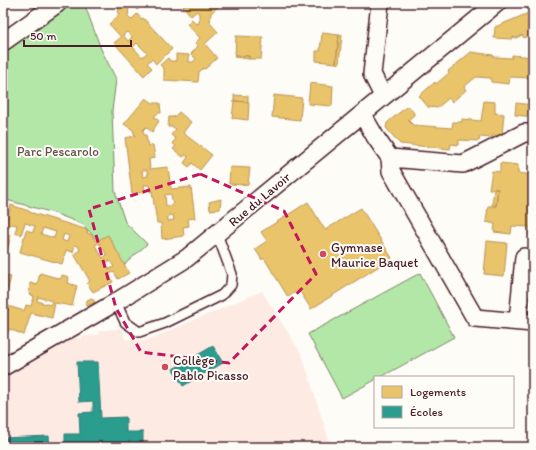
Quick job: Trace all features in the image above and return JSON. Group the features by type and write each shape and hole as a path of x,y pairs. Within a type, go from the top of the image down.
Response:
{"street":[{"path":"3,42 58,3"},
{"path":"380,3 372,74 383,96"},
{"name":"Rue du Lavoir","path":"3,367 116,302 187,258 496,3"},
{"path":"362,114 390,158 391,171 476,318 525,322 524,256"},
{"path":"390,158 463,164 524,132 533,133"}],"lane":[{"path":"116,302 125,322 139,332 165,323 222,294 231,285 232,274 217,234"}],"highlighted area":[{"path":"200,174 284,211 316,274 229,363 141,352 116,308 89,209"}],"shaded area":[{"name":"Collège Pablo Picasso","path":"262,291 302,355 331,447 3,447 3,379 76,337 81,339 82,336 98,335 99,331 122,328 125,339 145,341"}],"green space":[{"name":"Parc Pescarolo","path":"70,3 84,3 101,49 116,79 112,111 115,191 125,222 147,244 123,266 82,224 54,213 3,199 3,48"},
{"path":"420,273 454,337 383,376 374,376 374,381 342,398 308,334"}],"building: Logements":[{"path":"116,3 151,3 145,8 142,6 137,10 132,4 129,7 128,17 131,20 137,14 142,19 143,18 172,49 156,64 152,59 147,63 152,68 144,76 114,43 121,37 109,24 118,16 119,6","holes":["127,32 132,37 128,41 123,35","137,43 147,53 142,57 133,47"]},
{"path":"187,3 217,3 219,6 211,13 210,23 218,32 205,44 217,58 205,69 204,68 199,72 198,82 164,80 164,69 160,65 168,58 170,61 176,61 176,54 189,55 189,62 193,62 196,59 191,54 198,46 195,43 200,38 187,24 192,19 196,24 199,23 199,14 197,11 191,16 183,6"},
{"path":"533,9 533,33 524,38 522,35 516,38 513,37 512,39 494,38 495,27 531,12"},
{"path":"322,33 339,35 336,63 316,61 316,51 320,51"},
{"path":"339,35 342,35 339,64 336,63"},
{"path":"236,36 263,37 261,59 249,59 249,56 235,55"},
{"path":"471,52 493,55 494,57 512,58 512,55 533,57 533,78 510,77 509,84 491,82 491,78 476,77 464,87 466,90 452,102 449,98 437,108 428,107 419,96 435,82 436,84 449,73 448,71"},
{"path":"235,55 249,56 249,59 234,57"},
{"path":"310,83 333,86 332,106 308,104"},
{"path":"234,95 248,96 248,102 234,101"},
{"path":"274,95 302,98 300,120 272,117"},
{"path":"146,98 153,103 160,103 161,113 158,113 154,117 159,121 152,132 146,127 143,130 144,135 146,135 148,146 153,145 155,158 149,159 150,169 168,167 171,189 191,187 195,218 188,219 189,226 183,227 184,236 162,239 161,223 157,223 152,191 150,192 149,185 144,185 145,192 132,194 125,138 135,136 133,130 124,124","holes":["142,170 147,170 148,176 143,177","171,194 173,205 166,206 165,195","173,215 174,220 168,221 168,216"]},
{"path":"234,101 249,102 248,120 232,118"},
{"path":"484,101 495,102 495,113 504,114 502,136 493,135 492,138 480,137 479,141 459,140 459,145 451,144 450,149 400,144 386,128 387,123 406,107 409,107 414,113 414,115 408,120 413,125 452,128 453,122 462,122 462,119 481,121"},
{"path":"516,103 533,105 533,117 515,115"},
{"path":"179,112 191,122 183,133 212,155 200,170 192,163 189,167 184,163 188,157 186,155 183,157 173,149 176,146 172,143 176,139 171,135 176,129 173,127 168,127 169,117 174,117"},
{"path":"500,163 518,165 518,173 533,175 533,236 529,236 529,227 512,226 511,234 494,232 495,224 486,222 488,206 496,206 498,189 489,189 492,171 500,172"},
{"path":"230,167 250,168 248,185 229,184"},
{"path":"494,189 498,189 496,206 492,205"},
{"path":"221,199 220,209 210,210 209,202"},
{"name":"Gymnase Maurice Baquet","path":"308,202 325,230 361,208 392,258 311,309 299,290 288,297 264,258 262,260 255,249 267,241 261,232"},
{"path":"11,205 88,230 87,233 92,235 96,241 108,235 129,273 118,279 114,272 109,274 113,282 93,292 87,283 90,281 74,254 80,250 78,246 75,245 73,252 66,250 62,264 20,252 26,230 33,232 35,226 25,223 21,235 15,233 17,225 12,224 5,229 4,233 11,236 3,265 3,219 8,216","holes":["43,228 56,232 54,238 41,234","64,234 69,236 67,242 62,240","99,243 107,255 103,258 95,245","110,261 114,267 109,269 106,263"]},
{"path":"487,241 507,243 504,276 484,274"},
{"path":"40,273 61,279 62,275 69,277 68,283 77,286 72,306 55,303 52,318 31,313 24,335 9,329 7,334 3,333 3,313 6,314 8,306 24,311 26,305 31,306 34,296 29,294 30,283 37,285","holes":["38,297 52,301 50,305 37,301"]},
{"path":"3,274 11,277 4,303 3,303"},
{"path":"92,298 95,302 87,306 85,303 87,300"}],"building: Écoles":[{"path":"213,346 223,363 183,386 173,369"},
{"path":"77,362 98,362 101,418 126,417 126,432 143,432 143,447 65,447 65,434 80,434 79,413 93,412 93,401 79,402"},
{"path":"49,436 50,447 3,447 3,438"}],"place":[{"name":"Gymnase Maurice Baquet","path":"323,254"},
{"name":"Collège Pablo Picasso","path":"165,367"}]}
